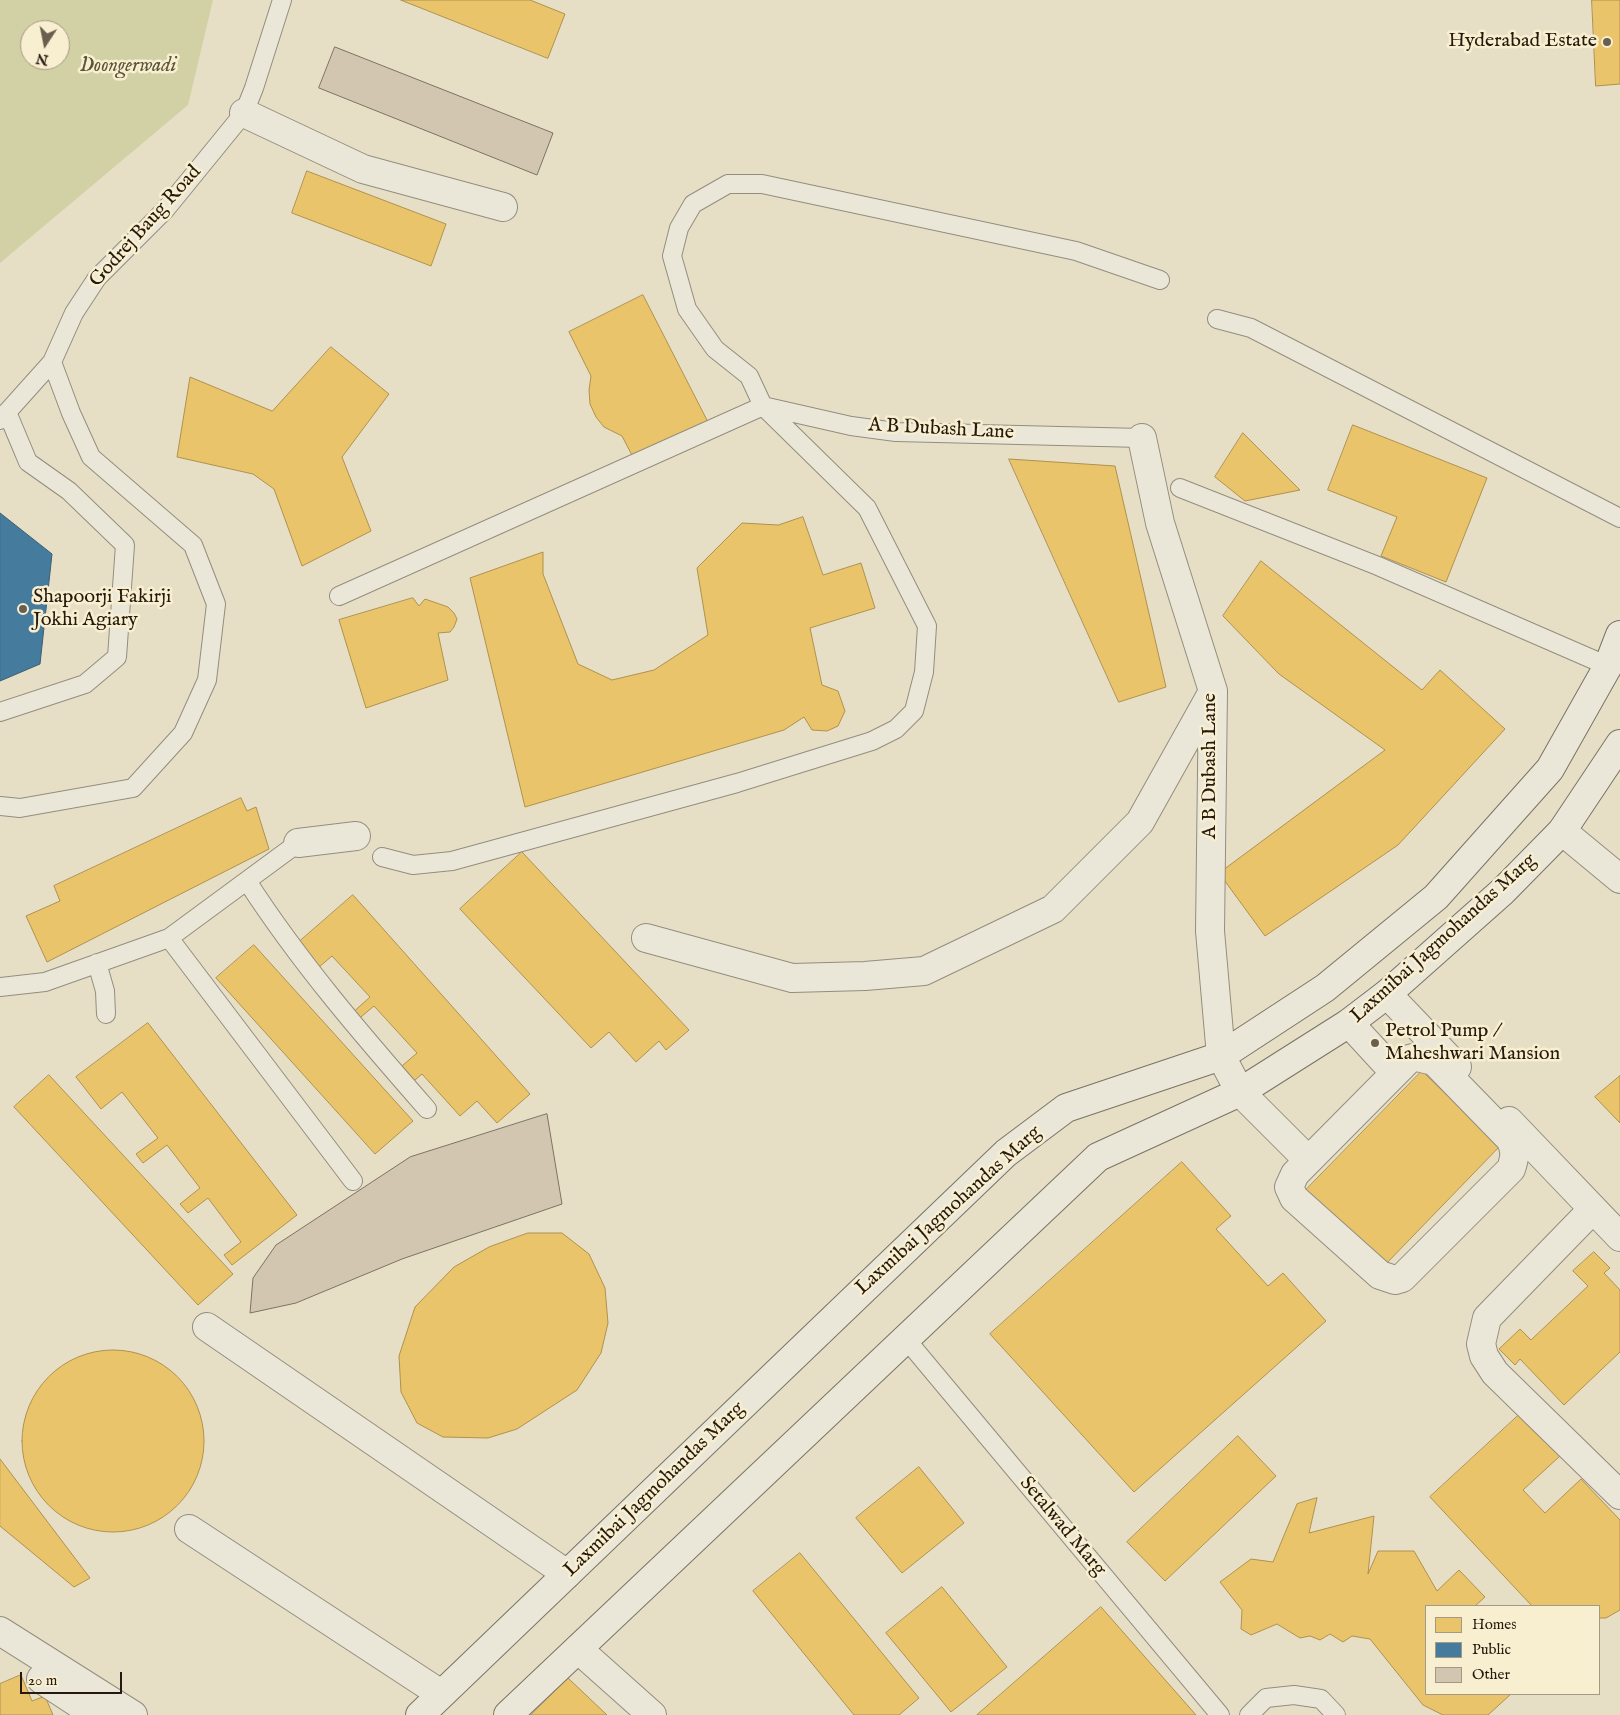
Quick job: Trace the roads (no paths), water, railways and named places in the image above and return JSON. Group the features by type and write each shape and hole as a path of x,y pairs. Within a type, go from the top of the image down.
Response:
{"street":[{"path":"244,113 363,169 503,207"},
{"name":"A B Dubash Lane","path":"1142,438 1160,523 1213,691 1210,931 1221,1056 1240,1092 1308,1160"},
{"name":"Laxmibai Jagmohandas Marg","path":"420,1715 1006,1154 1066,1108 1221,1056 1325,988 1436,897 1550,769 1608,666 1620,635"},
{"path":"646,938 792,978 865,976 924,971 1053,909 1140,822 1213,691"},
{"name":"Laxmibai Jagmohandas Marg","path":"508,1715 838,1406 905,1338 1098,1158 1240,1092 1349,1023 1387,994 1503,891 1562,831 1620,744"},
{"path":"1562,831 1620,878"},
{"path":"298,843 356,836"},
{"path":"1387,994 1592,1210 1620,1237"},
{"path":"1349,1023 1395,1073"},
{"path":"1417,1057 1434,1061 1510,1139 1515,1149 1511,1169 1402,1278 1395,1280 1380,1275 1289,1192 1291,1180 1308,1160 1409,1059 1417,1057"},
{"path":"1592,1210 1487,1318 1481,1344 1484,1356 1495,1373 1620,1495"},
{"path":"207,1327 567,1574"},
{"path":"189,1529 441,1694"},
{"path":"0,1631 133,1715"},
{"path":"578,1649 652,1715"},
{"path":"0,1652 96,1715"}],"lane":[{"name":"Godrej Baug Road","path":"3,416 52,362 74,313 97,278 165,210 244,113 254,88 282,0"},
{"path":"382,857 413,865 452,861 737,783 872,741 896,728 914,711 924,672 927,626 867,508 763,406 749,376 715,349 687,309 672,256 679,228 693,204 728,184 762,184 1076,250 1160,280"},
{"path":"1217,319 1251,328 1620,518"},
{"path":"0,806 20,808 133,788 183,733 208,680 216,604 194,545 91,457 70,413 52,362"},
{"path":"339,596 763,406"},
{"name":"A B Dubash Lane","path":"763,406 851,426 896,432 1142,438"},
{"path":"0,712 85,684 118,657 126,545 69,491 28,462 3,416"},
{"path":"1180,488 1378,566 1608,666"},
{"path":"0,987 45,982 169,938 298,843"},
{"path":"247,881 282,935 338,1005 427,1109"},
{"path":"169,938 353,1181"},
{"path":"97,963 104,991 106,1014"},
{"name":"Setalwad Marg","path":"905,1338 1220,1715"},
{"path":"1250,1715 1266,1698 1294,1695 1320,1699 1336,1715"}],"place":[{"name":"Hyderabad Estate","path":"1607,42"},
{"name":"Shapoorji Fakirji Jokhi Agiary","path":"23,609"},
{"name":"Petrol Pump / Maheshwari Mansion","path":"1375,1043"}],"park label":[{"name":"Doongerwadi","path":"128,67"}]}
